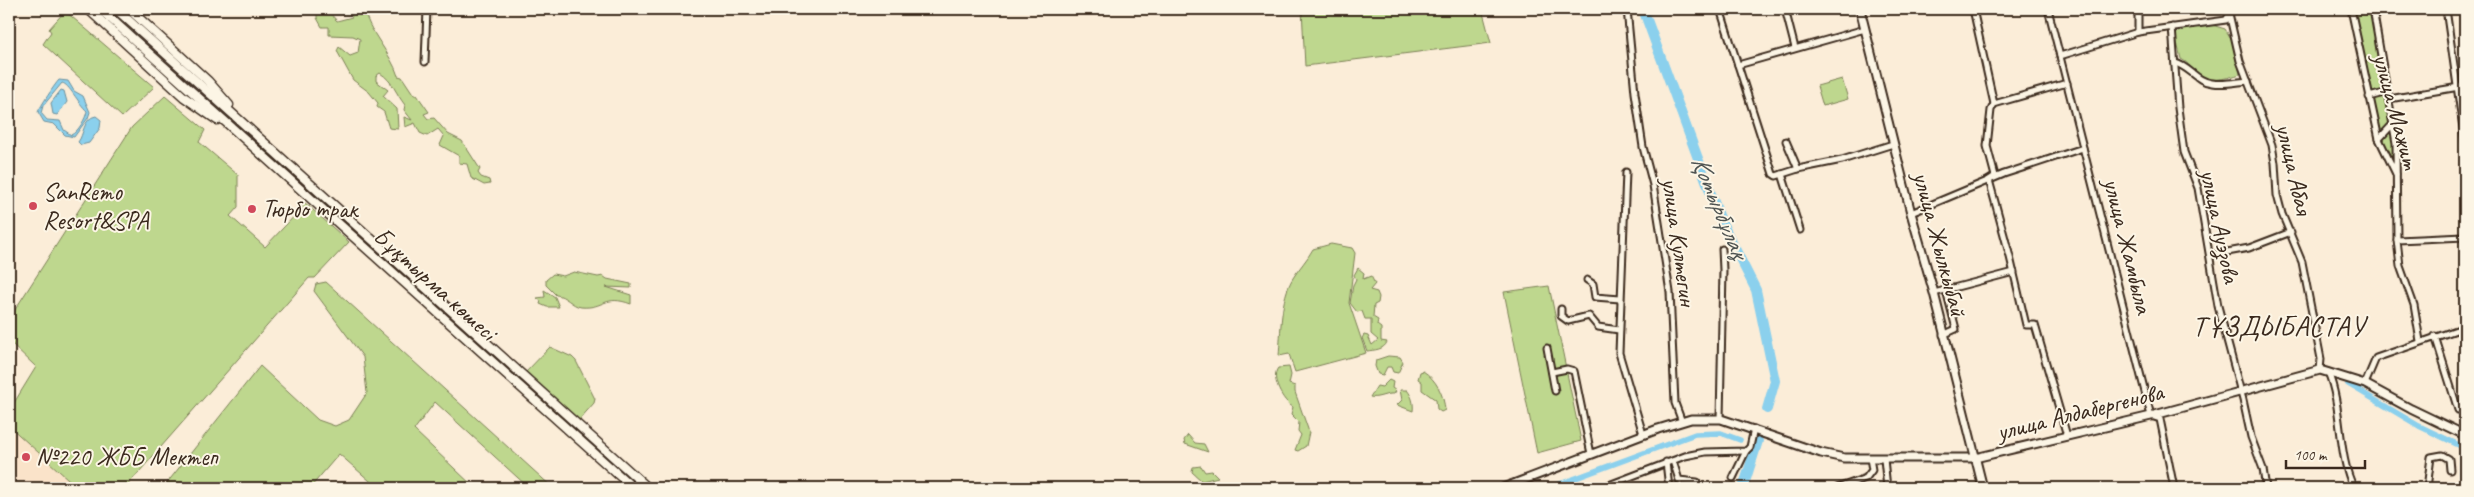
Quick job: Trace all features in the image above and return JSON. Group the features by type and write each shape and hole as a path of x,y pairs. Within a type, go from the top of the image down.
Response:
{"main road":[{"path":"88,9 184,97 242,137"},
{"name":"Бұқтырма көшесі","path":"100,9 633,488"},
{"name":"Бұқтырма көшесі","path":"116,9 648,488"},
{"path":"129,9 208,81 254,133"},
{"name":"улица Жылкыбай","path":"1860,9 1911,213 1934,292 1982,488"},
{"path":"387,268 394,260"},
{"path":"2324,371 2365,384 2465,435"},
{"name":"улица Алдабергенова","path":"1503,488 1643,434 1691,419 1720,419 1821,453 1844,458 1975,458 2151,416 2241,391 2324,371"}],"street":[{"path":"425,62 427,9"},
{"name":"улица Култегин","path":"1627,9 1635,93 1643,147 1653,185 1670,292 1676,403 1682,422"},
{"path":"1720,9 1773,174 1782,174 1842,160 1893,144"},
{"path":"1785,9 1796,48"},
{"path":"1973,9 1994,104 1991,110 1987,146 1995,176 1989,180"},
{"name":"улица Жамбыла","path":"2048,9 2151,416 2160,420 2174,488"},
{"path":"2138,9 2138,32"},
{"name":"улица Мажит","path":"2351,9 2379,139 2398,176 2397,240 2400,266 2414,306 2420,341"},
{"path":"2373,9 2393,124 2398,176"},
{"path":"2446,9 2465,142"},
{"path":"2060,56 2138,32 2226,20 2229,11"},
{"name":"улица Абая","path":"2229,11 2240,61 2272,145 2276,164 2277,195 2282,214 2302,262 2321,360 2324,371 2333,385 2344,454 2354,488"},
{"name":"улица Ауэзова","path":"2172,27 2178,108 2184,152 2198,188 2211,255 2218,306 2241,391 2251,437 2263,469 2266,488"},
{"path":"1738,65 1864,29"},
{"path":"2175,63 2185,65 2194,75 2211,84 2248,81"},
{"path":"1994,104 2067,83"},
{"path":"2389,99 2465,86"},
{"path":"2369,97 2388,92"},
{"path":"2379,139 2393,124"},
{"path":"1786,141 1798,169"},
{"path":"1911,213 1989,180 2083,148"},
{"path":"1626,172 1619,353 1629,393 1637,409 1643,434"},
{"path":"1782,174 1800,230"},
{"path":"1989,180 2026,325 2035,325 2067,436"},
{"path":"2211,255 2249,248 2291,232"},
{"path":"2397,240 2465,236"},
{"path":"1720,419 1724,270 1722,249"},
{"path":"1934,292 2014,272"},
{"path":"1587,280 1593,284 1595,297 1620,299"},
{"path":"1943,335 1956,329 1946,290"},
{"path":"1561,309 1561,316 1568,322 1589,316 1598,327 1619,330"},
{"path":"2365,384 2376,358 2420,341 2465,327"},
{"path":"2435,336 2458,410"},
{"path":"1547,348 1555,391"},
{"path":"1552,372 1567,369 1574,371 1591,454"},
{"path":"1733,478 1750,446 1754,429"},
{"path":"1601,488 1673,460 1705,452 1746,451"},
{"path":"2427,488 2431,457 2442,455 2449,459 2450,470"},
{"path":"1837,488 1866,478 1872,470 1870,458"},
{"path":"1884,459 1887,488"},
{"path":"1673,460 1679,480 1693,480 1697,482 1698,488"},
{"path":"1666,462 1669,488"}],"shaded area":[{"name":"№220 ЖББ Мектеп","path":"9,426 78,488 9,488"}],"green space":[{"path":"349,9 364,9 370,26 395,67 398,76 402,77 429,112 424,114 428,119 434,118 448,134 462,141 480,169 478,173 481,177 489,180 490,184 484,185 471,178 467,164 459,163 459,156 440,145 444,136 438,129 427,136 420,133 415,123 405,127 404,117 412,120 404,110 405,105 391,84 380,73 376,76 376,81 388,90 383,96 397,109 398,129 389,128 384,112 377,107 378,103 369,92 353,80 337,51 339,47 350,56 358,53 360,39 353,36 329,35 329,27 322,27 317,18 317,12 329,12 337,21 352,17"},
{"path":"1302,9 1482,9 1491,43 1305,66"},
{"path":"2350,9 2373,9 2396,143 2390,163 2382,148"},
{"path":"65,11 154,87 122,117 43,44 51,32 49,29"},
{"path":"2212,25 2225,29 2232,40 2240,74 2225,78 2209,79 2199,75 2181,59 2175,34 2187,28"},
{"path":"1842,79 1848,99 1823,106 1817,86"},
{"path":"165,96 205,130 199,142 238,175 238,207 230,216 265,247 302,208 304,202 349,242 315,278 309,278 125,488 78,488 9,426 9,411 36,367 9,341 9,319 132,127"},
{"path":"259,143 328,205 328,208 257,146"},
{"path":"336,213 388,259 388,262 336,217"},
{"path":"1331,244 1352,248 1355,253 1349,303 1366,353 1295,372 1289,354 1279,356 1283,306 1293,278 1313,249"},
{"path":"394,265 642,488 637,488 395,270"},
{"path":"1358,268 1364,273 1363,279 1371,276 1375,284 1370,290 1377,292 1379,297 1378,303 1374,305 1373,317 1378,320 1377,325 1381,328 1381,341 1387,342 1384,347 1376,350 1367,351 1362,338 1364,335 1368,336 1372,345 1378,340 1371,334 1371,319 1365,319 1362,311 1357,312 1350,303 1356,279 1354,275"},
{"path":"574,272 598,277 603,276 607,279 631,284 631,288 606,287 631,295 631,304 622,301 610,301 595,306 581,307 556,295 546,285 546,280 553,274 563,276"},
{"path":"326,282 553,488 529,488 435,402 414,430 475,488 378,488 339,454 310,488 163,488 260,366 318,420 335,426 349,420 367,393 363,357 314,291 316,284"},
{"path":"1549,286 1581,441 1537,453 1504,292"},
{"path":"544,290 555,297 559,307 547,307 540,304 541,301 537,298 545,297"},
{"path":"550,347 572,357 576,361 595,399 594,403 579,420 525,373"},
{"path":"1388,356 1400,357 1403,362 1398,373 1393,372 1391,367 1387,367 1383,375 1378,374 1375,366 1376,360"},
{"path":"1289,367 1291,375 1289,384 1295,386 1295,392 1309,432 1306,446 1298,451 1295,450 1301,435 1298,431 1299,422 1291,414 1293,407 1282,395 1276,378 1278,368"},
{"path":"1423,371 1432,378 1441,393 1445,410 1441,412 1437,409 1436,400 1422,390 1422,382 1418,379 1420,372"},
{"path":"1389,380 1393,382 1392,388 1396,391 1394,394 1370,397 1377,386 1382,387"},
{"path":"1400,390 1407,390 1409,392 1413,411 1397,405 1402,400"},
{"path":"1188,435 1195,443 1204,444 1208,452 1185,444 1184,440"},
{"path":"1201,466 1205,472 1212,471 1218,477 1202,481 1192,472 1193,467"}],"water":[{"path":"59,80 68,81 74,91 83,96 90,112 88,118 74,137 65,135 54,124 44,122 38,112","holes":["62,83 65,84 87,111 81,124 71,135 64,130 60,121 47,120 41,113 43,106"]},
{"path":"61,90 64,91 67,102 57,115 53,114 51,103"},
{"path":"96,116 101,120 100,128 89,143 81,145 78,142 86,123"}],"waterway":[{"name":"Қотырбұлақ","path":"1643,9 1721,221 1756,290 1775,381 1767,409"},
{"path":"2348,384 2419,426 2465,448"},
{"name":"Бұқтырма көшесі","path":"1549,488 1695,434 1721,433 1740,440"},
{"name":"Қотырбұлақ","path":"1743,488 1758,441"}],"place":[{"name":"SanRemo Resort&SPA","path":"33,206"},
{"name":"Тюрбо трак","path":"252,209"},
{"name":"№220 ЖББ Мектеп","path":"26,457"}],"district":[{"name":"ТҰЗДЫБАСТАУ","path":"2279,326"}]}
